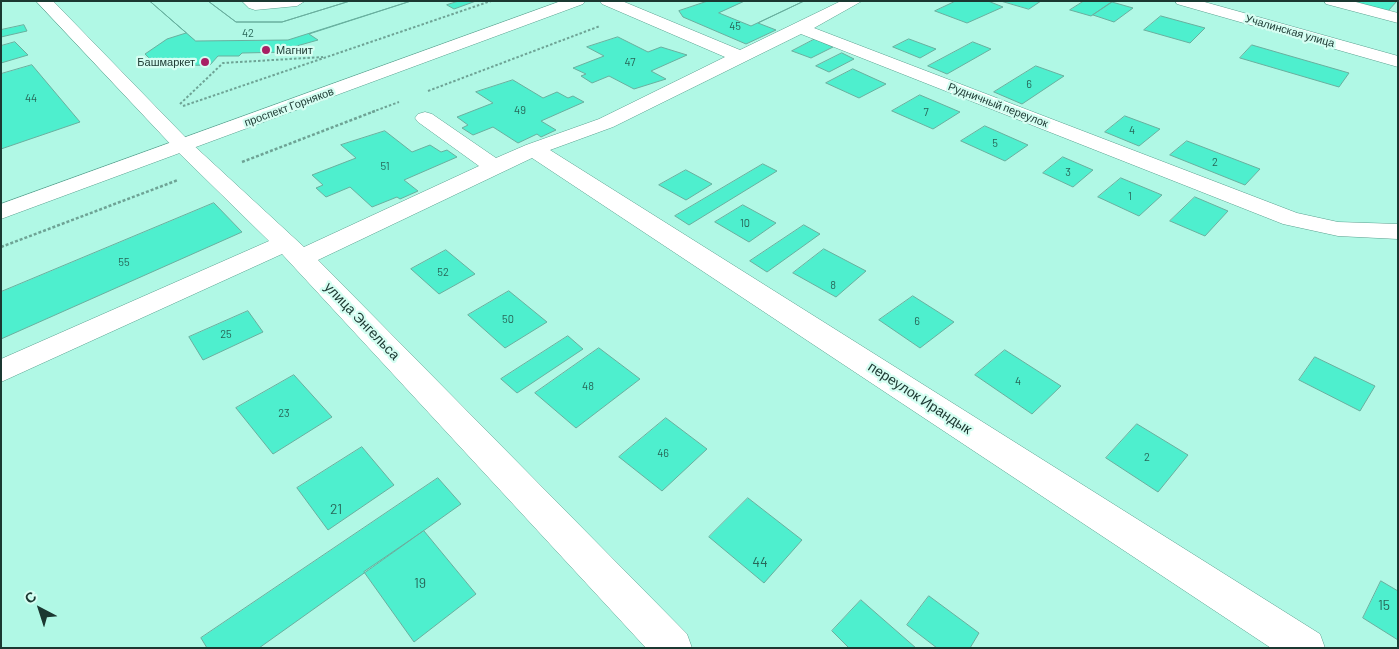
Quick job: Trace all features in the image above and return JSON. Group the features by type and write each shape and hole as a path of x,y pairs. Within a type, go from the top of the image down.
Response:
{"street":[{"path":"250,1 255,4 296,1"},
{"name":"проспект Горняков","path":"1,212 577,1"},
{"path":"608,1 740,57"},
{"path":"1,371 294,251 494,167 534,148 606,123 854,1"},
{"name":"Учалинская улица","path":"1183,1 1398,62"},
{"path":"1332,1 1398,18"},
{"name":"улица Энгельса","path":"52,3 183,146 294,251 673,648"},
{"name":"Рудничный переулок","path":"800,28 1291,219 1338,229 1398,232"},
{"path":"425,118 494,167"},
{"name":"переулок Ирандык","path":"534,148 1306,648"}],"path":[{"path":"328,57 223,63 176,108 328,57 491,1"},
{"path":"427,92 584,32 624,18 642,15"},
{"path":"1,247 208,169 233,166 408,99"}],"building":[{"path":"150,1 208,1 236,22 282,22 350,1 411,1 288,40 196,41"},
{"path":"150,1 208,1 236,22 282,22 350,1 411,1 309,34 318,40 293,47 289,52 242,53 239,56 218,56 210,65 157,66 145,54 167,39 186,33"},
{"path":"459,1 476,1 454,9 447,5"},
{"path":"708,1 804,1 758,23 776,30 746,44 683,17 679,11"},
{"path":"745,1 804,1 751,26 719,13"},
{"path":"956,1 988,1 1003,7 967,23 935,11"},
{"path":"1001,1 1041,1 1029,9"},
{"path":"1084,1 1112,2 1091,16 1070,10"},
{"path":"1350,1 1397,1 1388,11"},
{"path":"1112,2 1133,8 1114,22 1093,15"},
{"path":"1161,16 1205,28 1190,43 1144,30"},
{"path":"24,25 27,31 1,37 1,30"},
{"path":"618,37 648,52 661,47 687,55 651,71 666,79 634,89 609,76 592,83 581,76 586,74 573,68 604,56 587,47"},
{"path":"815,39 833,47 811,58 792,51"},
{"path":"909,39 936,49 920,58 893,47"},
{"path":"15,42 28,55 1,63 1,46"},
{"path":"973,42 991,49 947,74 928,66"},
{"path":"1252,45 1349,73 1339,87 1240,58"},
{"path":"842,53 854,59 829,72 816,66"},
{"path":"32,65 80,122 1,149 1,74"},
{"path":"1036,66 1064,76 1022,104 994,92"},
{"path":"853,69 886,84 859,98 826,83"},
{"path":"513,80 543,98 557,92 568,98 573,96 584,102 541,121 556,130 541,137 537,134 518,143 493,127 473,135 462,128 468,125 457,117 493,103 476,92"},
{"path":"920,95 960,112 933,129 892,111"},
{"path":"1125,116 1160,129 1139,146 1105,132"},
{"path":"985,126 1028,145 1005,161 961,141"},
{"path":"385,131 412,152 430,145 441,152 447,150 457,157 404,180 418,191 400,199 397,197 372,207 350,187 326,197 316,188 323,185 312,175 356,158 341,145"},
{"path":"1187,141 1260,169 1245,185 1170,155"},
{"path":"1063,157 1093,170 1073,187 1043,173"},
{"path":"763,164 777,171 689,225 675,216"},
{"path":"686,170 712,184 686,200 659,185"},
{"path":"1121,178 1162,195 1139,216 1098,197"},
{"path":"1195,197 1228,211 1205,236 1170,221"},
{"path":"214,203 242,232 1,339 1,292"},
{"path":"743,205 776,223 749,242 715,222"},
{"path":"804,225 820,234 767,272 750,261"},
{"path":"824,249 866,271 836,297 793,273"},
{"path":"446,250 475,274 439,294 411,269"},
{"path":"509,291 547,322 505,348 468,315"},
{"path":"913,296 954,322 920,348 879,320"},
{"path":"248,311 263,332 203,360 189,337"},
{"path":"568,336 583,349 517,393 501,379"},
{"path":"599,348 640,379 576,428 535,393"},
{"path":"1005,350 1061,386 1032,414 975,375"},
{"path":"1315,357 1375,386 1360,411 1299,380"},
{"path":"294,375 332,417 273,454 236,408"},
{"path":"666,418 707,449 662,491 619,457"},
{"path":"1137,424 1188,455 1158,492 1106,458"},
{"path":"362,447 394,485 328,530 297,488"},
{"path":"438,478 461,504 259,648 207,648 201,638"},
{"path":"748,498 802,540 764,583 709,537"},
{"path":"424,531 476,594 414,642 364,572"},
{"path":"1381,581 1398,591 1398,640 1363,618"},
{"path":"929,596 979,633 970,648 937,648 907,625"},
{"path":"861,600 916,648 849,648 832,631"}],"place":[{"name":"Магнит","path":"266,50"},
{"name":"Башмаркет","path":"205,62"}]}
